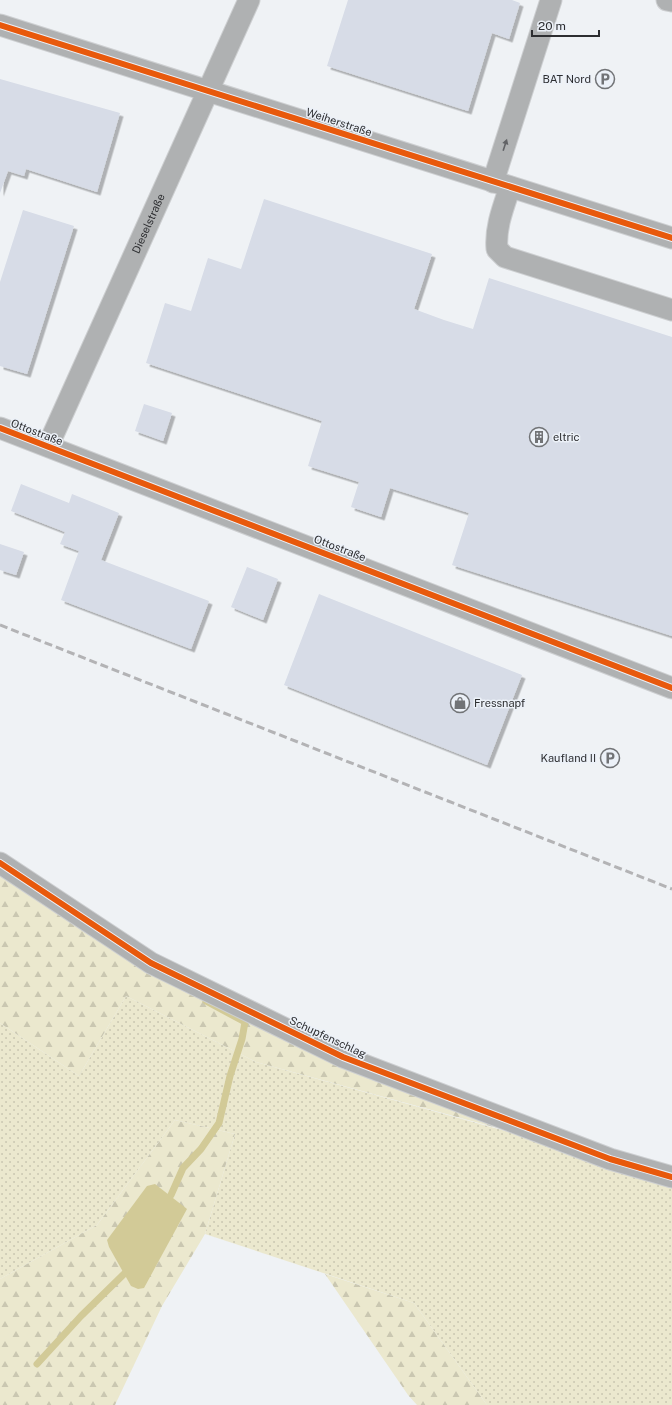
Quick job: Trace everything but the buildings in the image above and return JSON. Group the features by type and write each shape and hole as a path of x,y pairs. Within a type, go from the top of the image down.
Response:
{"street":[{"name":"Dieselstraße","path":"48,446 249,0"},
{"path":"551,0 501,184 496,237 497,250 505,257 672,310"},
{"path":"667,0 672,2"},
{"name":"Weiherstraße","path":"0,25 672,238"},
{"name":"Ottostraße","path":"0,428 672,688"},
{"name":"Schupfenschlag","path":"0,863 151,963 343,1057 610,1159 672,1177"}],"green space":[{"path":"0,863 151,963 343,1057 610,1159 256,1062 126,996 79,1076 0,1023"},
{"path":"126,996 256,1062 672,1177 672,1405 487,1405 414,1303 205,1234 235,1134 175,1120 97,1225 0,1279 0,1023 79,1076"},
{"path":"175,1120 235,1134 205,1234 162,1306 115,1405 0,1405 0,1279 97,1225"},
{"path":"325,1274 414,1303 487,1405 417,1405 408,1395"}],"shaded area":[{"path":"155,1184 187,1209 144,1288 138,1289 131,1286 109,1247 107,1240 147,1186"}],"waterway":[{"path":"171,1195 183,1168 201,1149 219,1123 230,1076 242,1039 245,1022 206,1001"},
{"path":"37,1364 81,1316 125,1273"}],"railway":[{"path":"0,625 672,889"}],"cycle path":[{"path":"0,25 672,238"},
{"path":"0,428 672,688"},
{"path":"0,863 151,963 343,1057 610,1159 672,1177"}],"place":[{"name":"BAT Nord","path":"605,79"},
{"name":"eltric","path":"539,437"},
{"name":"Fressnapf","path":"460,703"},
{"name":"Kaufland II","path":"610,758"}]}
